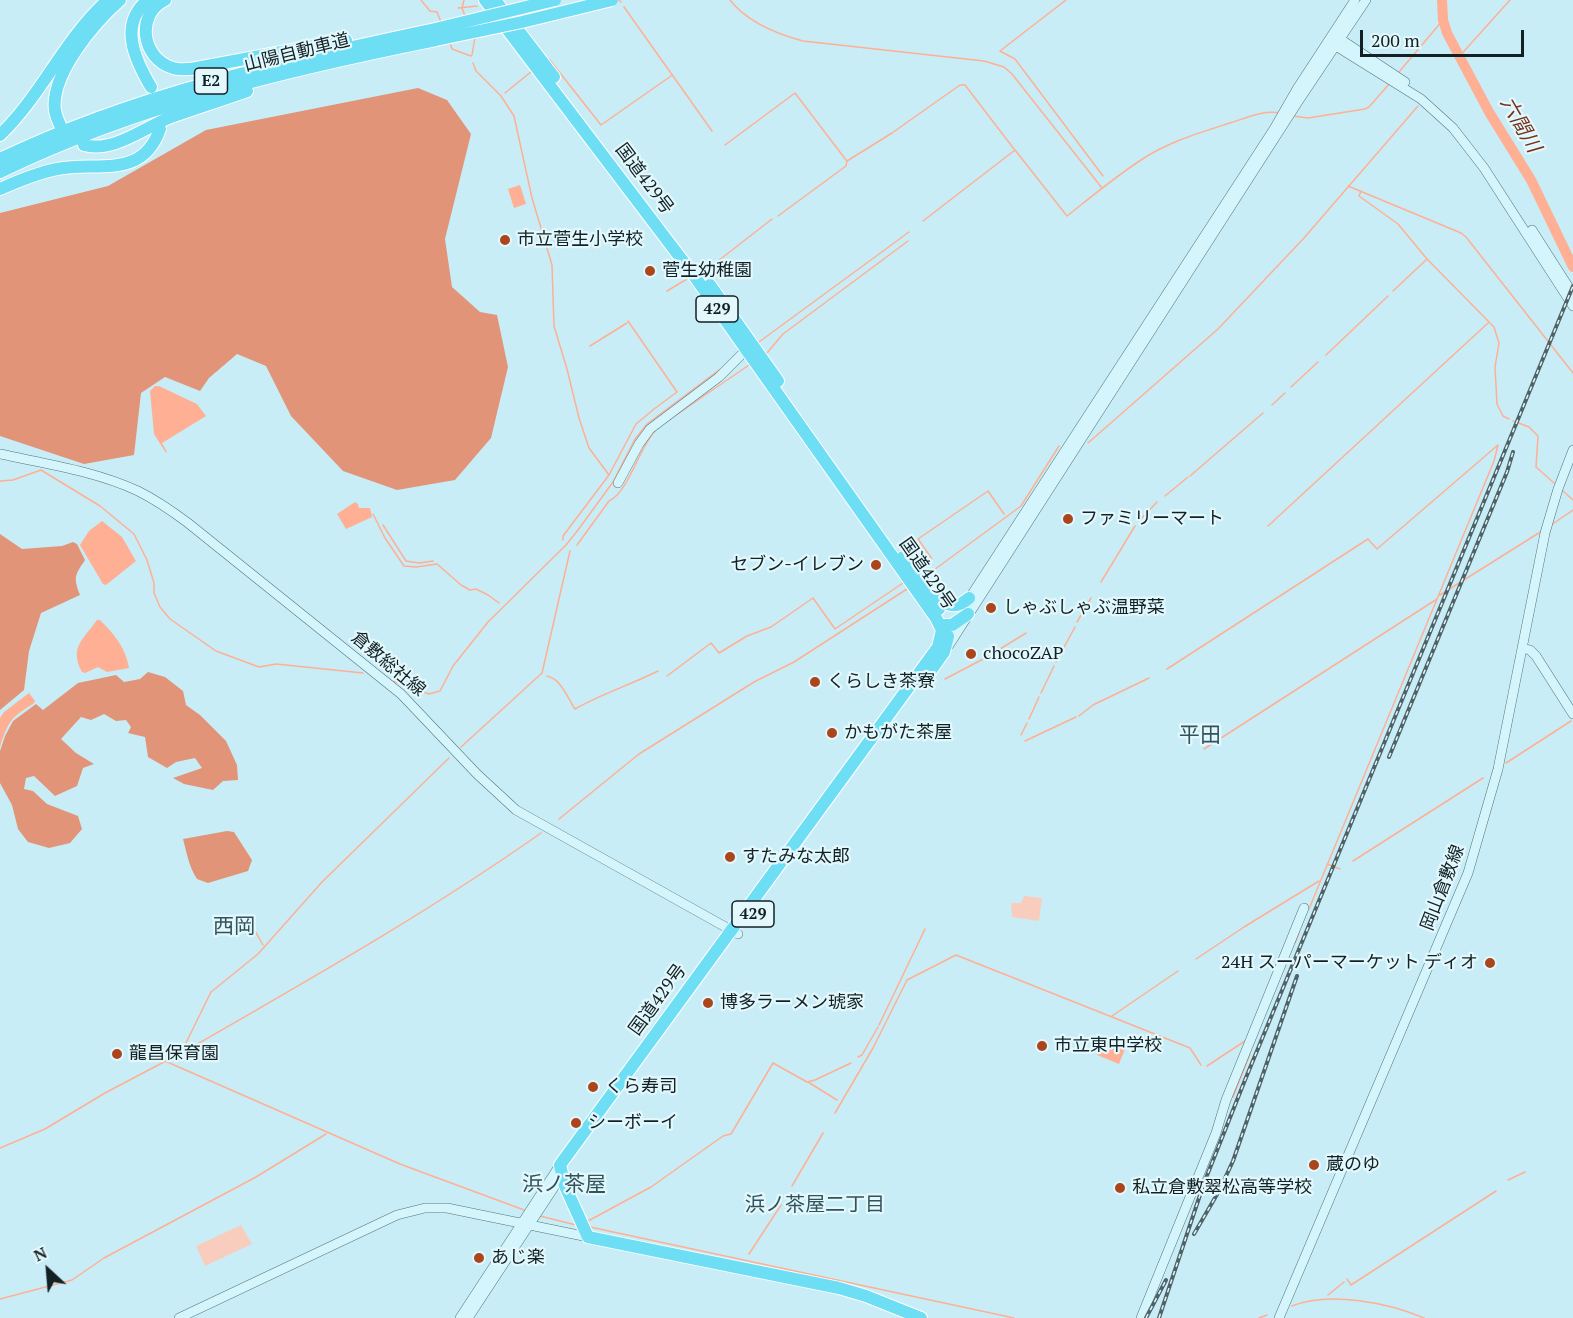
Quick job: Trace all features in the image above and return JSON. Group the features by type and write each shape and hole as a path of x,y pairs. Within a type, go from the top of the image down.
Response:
{"highway":[{"path":"0,135 19,117 32,100 81,27 108,0"},
{"path":"60,125 55,111 63,74 88,34 103,15 120,0"},
{"path":"148,0 133,20 131,40 134,55 151,87"},
{"path":"165,0 158,3 151,11 145,28 146,44 154,58 174,69 191,69 418,26 433,35"},
{"name":"国道429号","path":"485,0 642,206 947,627"},
{"name":"国道429号","path":"495,0 702,274 921,582 941,611 947,627"},
{"name":"山陽自動車道","path":"0,172 66,142 140,114 555,0"},
{"name":"山陽自動車道","path":"0,159 101,116 175,91 267,66 433,35 522,22 612,0"},
{"path":"84,145 93,147 120,141 169,118 336,61"},
{"path":"0,189 58,169 129,163 149,151 159,129"},
{"path":"921,582 945,604 958,605 969,598"},
{"path":"947,627 968,614"},
{"name":"国道429号","path":"561,1170 941,650 942,635 947,627"},
{"path":"561,1170 584,1229 839,1288 921,1318"}],"street":[{"path":"941,650 968,614 1334,40 1355,0"},
{"path":"1334,40 1366,0"},
{"path":"1334,40 1443,110 1477,147 1573,294"},
{"path":"1394,78 1438,114 1473,152 1573,306"},
{"path":"947,627 969,598 1286,115"},
{"path":"618,483 639,444 650,429 719,377 736,363 746,350"},
{"name":"岡山倉敷線","path":"1279,1318 1468,873 1498,769 1545,533 1573,450"},
{"name":"倉敷総社線","path":"0,454 98,476 138,491 154,500 188,523 400,694 425,717 477,774 516,810 734,933"},
{"path":"1522,648 1530,650 1536,656 1573,714"},
{"path":"1141,1318 1216,1133 1228,1094 1304,908"},
{"path":"468,1318 561,1170"},
{"path":"178,1318 411,1210 455,1209 525,1225 584,1229"},
{"path":"460,1318 525,1225"}],"shaded area":[{"path":"418,88 447,100 471,134 445,239 452,287 480,312 497,315 508,367 491,438 455,480 397,490 343,471 291,416 266,366 237,354 209,378 200,391 165,377 141,393 134,455 84,464 0,436 0,213 108,186 206,130"},
{"path":"520,185 526,204 514,208 508,189"},
{"path":"155,386 197,404 206,416 162,443 166,453 154,434 150,391"},
{"path":"355,502 359,508 370,508 372,517 346,529 337,514"},
{"path":"102,521 122,537 136,561 106,585 103,584 80,545 89,531"},
{"path":"0,534 22,549 62,546 73,542 77,544 85,560 76,576 80,595 41,613 29,651 24,690 0,710"},
{"path":"97,620 100,620 119,642 129,668 107,672 98,667 85,673 82,672 78,663 77,650"},
{"path":"148,672 165,677 183,691 186,705 200,715 226,741 237,765 238,780 223,781 213,790 184,784 173,778 202,768 195,758 176,762 167,768 148,757 145,737 128,733 131,727 126,720 116,721 104,714 91,720 81,717 61,739 76,753 94,764 83,768 77,786 55,796 34,776 26,778 24,789 33,791 47,804 78,816 82,829 70,843 49,848 28,842 18,829 12,805 0,783 0,751 13,721 36,704 43,710 78,683 116,675 124,682 140,679"},
{"path":"29,693 35,701 11,721 0,747 0,718 4,712"},
{"path":"227,831 234,832 252,860 248,871 208,883 197,879 190,865 183,839"},
{"path":"1024,896 1042,898 1039,921 1012,917 1011,903 1021,903"},
{"path":"1104,1040 1125,1049 1119,1064 1097,1055"},
{"path":"241,1225 252,1244 205,1266 196,1246"}],"waterway":[{"path":"421,0 430,11 437,12 441,22"},
{"path":"464,0 462,8 465,16"},
{"path":"730,0 754,21 783,35 803,41 984,61 1004,67 1012,74 1102,188"},
{"path":"1066,0 1000,51 1015,59 1103,176"},
{"name":"六間川","path":"1442,0 1443,20 1447,33 1489,112 1531,180 1573,267"},
{"path":"1457,59 1510,0"},
{"path":"458,8 477,6"},
{"path":"624,7 712,131"},
{"path":"1399,72 1443,20"},
{"path":"472,55 475,37"},
{"path":"450,43 452,49 471,56"},
{"path":"549,59 601,125 671,76"},
{"path":"473,63 476,71 501,96 514,116 532,198 552,265 554,326 589,448 609,475"},
{"path":"505,93 532,71"},
{"path":"1293,116 1308,118 1365,109 1390,83"},
{"path":"778,216 846,166 847,161 892,133 960,85 965,85 1014,149"},
{"path":"725,145 795,93 846,160"},
{"path":"1088,443 1218,329 1304,238 1418,106"},
{"path":"923,221 1015,150 1067,216 1122,173 1162,148 1195,134 1248,117 1280,113"},
{"path":"1348,186 1466,237 1573,373"},
{"path":"1361,191 1359,196 1398,224 1427,259 1494,327 1499,343 1495,367 1497,404 1503,416 1509,419"},
{"path":"709,268 772,219"},
{"path":"759,342 909,232"},
{"path":"767,353 783,334 908,241"},
{"path":"1393,291 1426,260"},
{"path":"667,291 687,279"},
{"path":"1326,355 1388,296"},
{"path":"563,540 563,536 609,475 636,424 677,392 628,321"},
{"path":"590,346 627,323"},
{"path":"1268,526 1488,323"},
{"path":"1291,387 1318,362"},
{"path":"663,424 749,365"},
{"path":"393,681 429,694 440,691 453,666 488,622 566,545 578,530 613,482 635,439 647,424 719,370"},
{"path":"1272,405 1285,393"},
{"path":"1190,476 1263,413"},
{"path":"1513,421 1529,427 1538,436 1536,467 1554,483"},
{"path":"577,545 609,501 622,489 655,431"},
{"path":"1167,669 1368,539 1377,549 1498,445"},
{"path":"1309,909 1494,461 1498,445"},
{"path":"927,575 1021,506 1059,446"},
{"path":"0,481 13,480 41,470 100,506 134,534 147,560 154,583 154,593 160,607 170,619 216,651 259,667 276,664 363,673"},
{"path":"1165,496 1188,477"},
{"path":"920,567 932,559 918,539 988,491 1004,514"},
{"path":"1563,491 1573,500"},
{"path":"1139,521 1157,502"},
{"path":"1551,525 1573,510"},
{"path":"373,514 385,538 404,566 437,564 461,585 470,590 476,589 499,603"},
{"path":"383,525 406,561 419,563 433,561"},
{"path":"1101,582 1135,526"},
{"path":"1440,595 1542,531"},
{"path":"461,747 542,673 570,551"},
{"path":"667,676 711,643 719,653 747,636 771,627 813,598 835,629 903,583"},
{"path":"559,819 639,754 754,682 794,662 907,589"},
{"path":"1077,622 1091,598"},
{"path":"1204,749 1437,599"},
{"path":"1056,662 1075,627"},
{"path":"945,679 1026,633"},
{"path":"1041,693 1054,666"},
{"path":"547,676 560,685 575,709 658,671"},
{"path":"1079,716 1093,705 1149,678"},
{"path":"1029,719 1039,697"},
{"path":"1025,741 1076,717"},
{"path":"1506,763 1571,721"},
{"path":"1021,735 1027,723"},
{"path":"0,1148 45,1129 105,1093 181,1053 211,992 258,954 322,882 449,758"},
{"path":"1353,861 1483,778"},
{"path":"182,1053 409,920 541,833"},
{"path":"1327,864 1340,869"},
{"path":"1196,959 1319,881"},
{"path":"246,915 263,945"},
{"path":"879,1025 925,929"},
{"path":"1295,943 1299,933"},
{"path":"835,1113 873,1048 907,980 956,955 1190,1048 1201,1065"},
{"path":"1112,1016 1178,971"},
{"path":"858,1057 862,1055 878,1027"},
{"path":"1207,1066 1245,1041"},
{"path":"1233,1097 1250,1054"},
{"path":"165,1061 400,1164 524,1210"},
{"path":"588,1221 651,1187 723,1136 731,1134 773,1063 807,1082 851,1063"},
{"path":"808,1082 837,1100"},
{"path":"792,1186 823,1133"},
{"path":"0,1299 72,1280 104,1258 256,1177 326,1134"},
{"path":"1508,1180 1525,1172"},
{"path":"1347,1279 1351,1285 1496,1191"},
{"path":"749,1254 781,1205"},
{"path":"540,1216 576,1225"},
{"path":"590,1227 1014,1318"},
{"path":"1328,1295 1344,1282"},
{"path":"1292,1306 1324,1299 1341,1299 1377,1304 1424,1318"},
{"path":"1259,1318 1267,1315"}],"railway":[{"path":"1159,1318 1204,1183 1245,1080 1573,286"},
{"path":"1389,757 1507,472 1513,452"},
{"path":"1194,1234 1233,1161 1297,976"},
{"path":"1146,1318 1166,1280"}],"place":[{"name":"市立菅生小学校","path":"505,240"},
{"name":"菅生幼稚園","path":"650,271"},
{"name":"ファミリーマート","path":"1068,519"},
{"name":"セブン-イレブン","path":"876,565"},
{"name":"しゃぶしゃぶ温野菜","path":"991,608"},
{"name":"chocoZAP","path":"971,654"},
{"name":"くらしき茶寮","path":"815,682"},
{"name":"かもがた茶屋","path":"832,733"},
{"name":"すたみな太郎","path":"730,857"},
{"name":"24H スーパーマーケット ディオ","path":"1490,963"},
{"name":"博多ラーメン琥家","path":"708,1003"},
{"name":"市立東中学校","path":"1042,1046"},
{"name":"龍昌保育園","path":"117,1054"},
{"name":"くら寿司","path":"593,1087"},
{"name":"シーボーイ","path":"576,1123"},
{"name":"蔵のゆ","path":"1314,1165"},
{"name":"私立倉敷翠松高等学校","path":"1120,1188"},
{"name":"あじ楽","path":"479,1258"}],"district":[{"name":"平田","path":"1200,736"},
{"name":"西岡","path":"234,927"},
{"name":"浜ノ茶屋","path":"564,1185"},
{"name":"浜ノ茶屋二丁目","path":"815,1205"}]}
